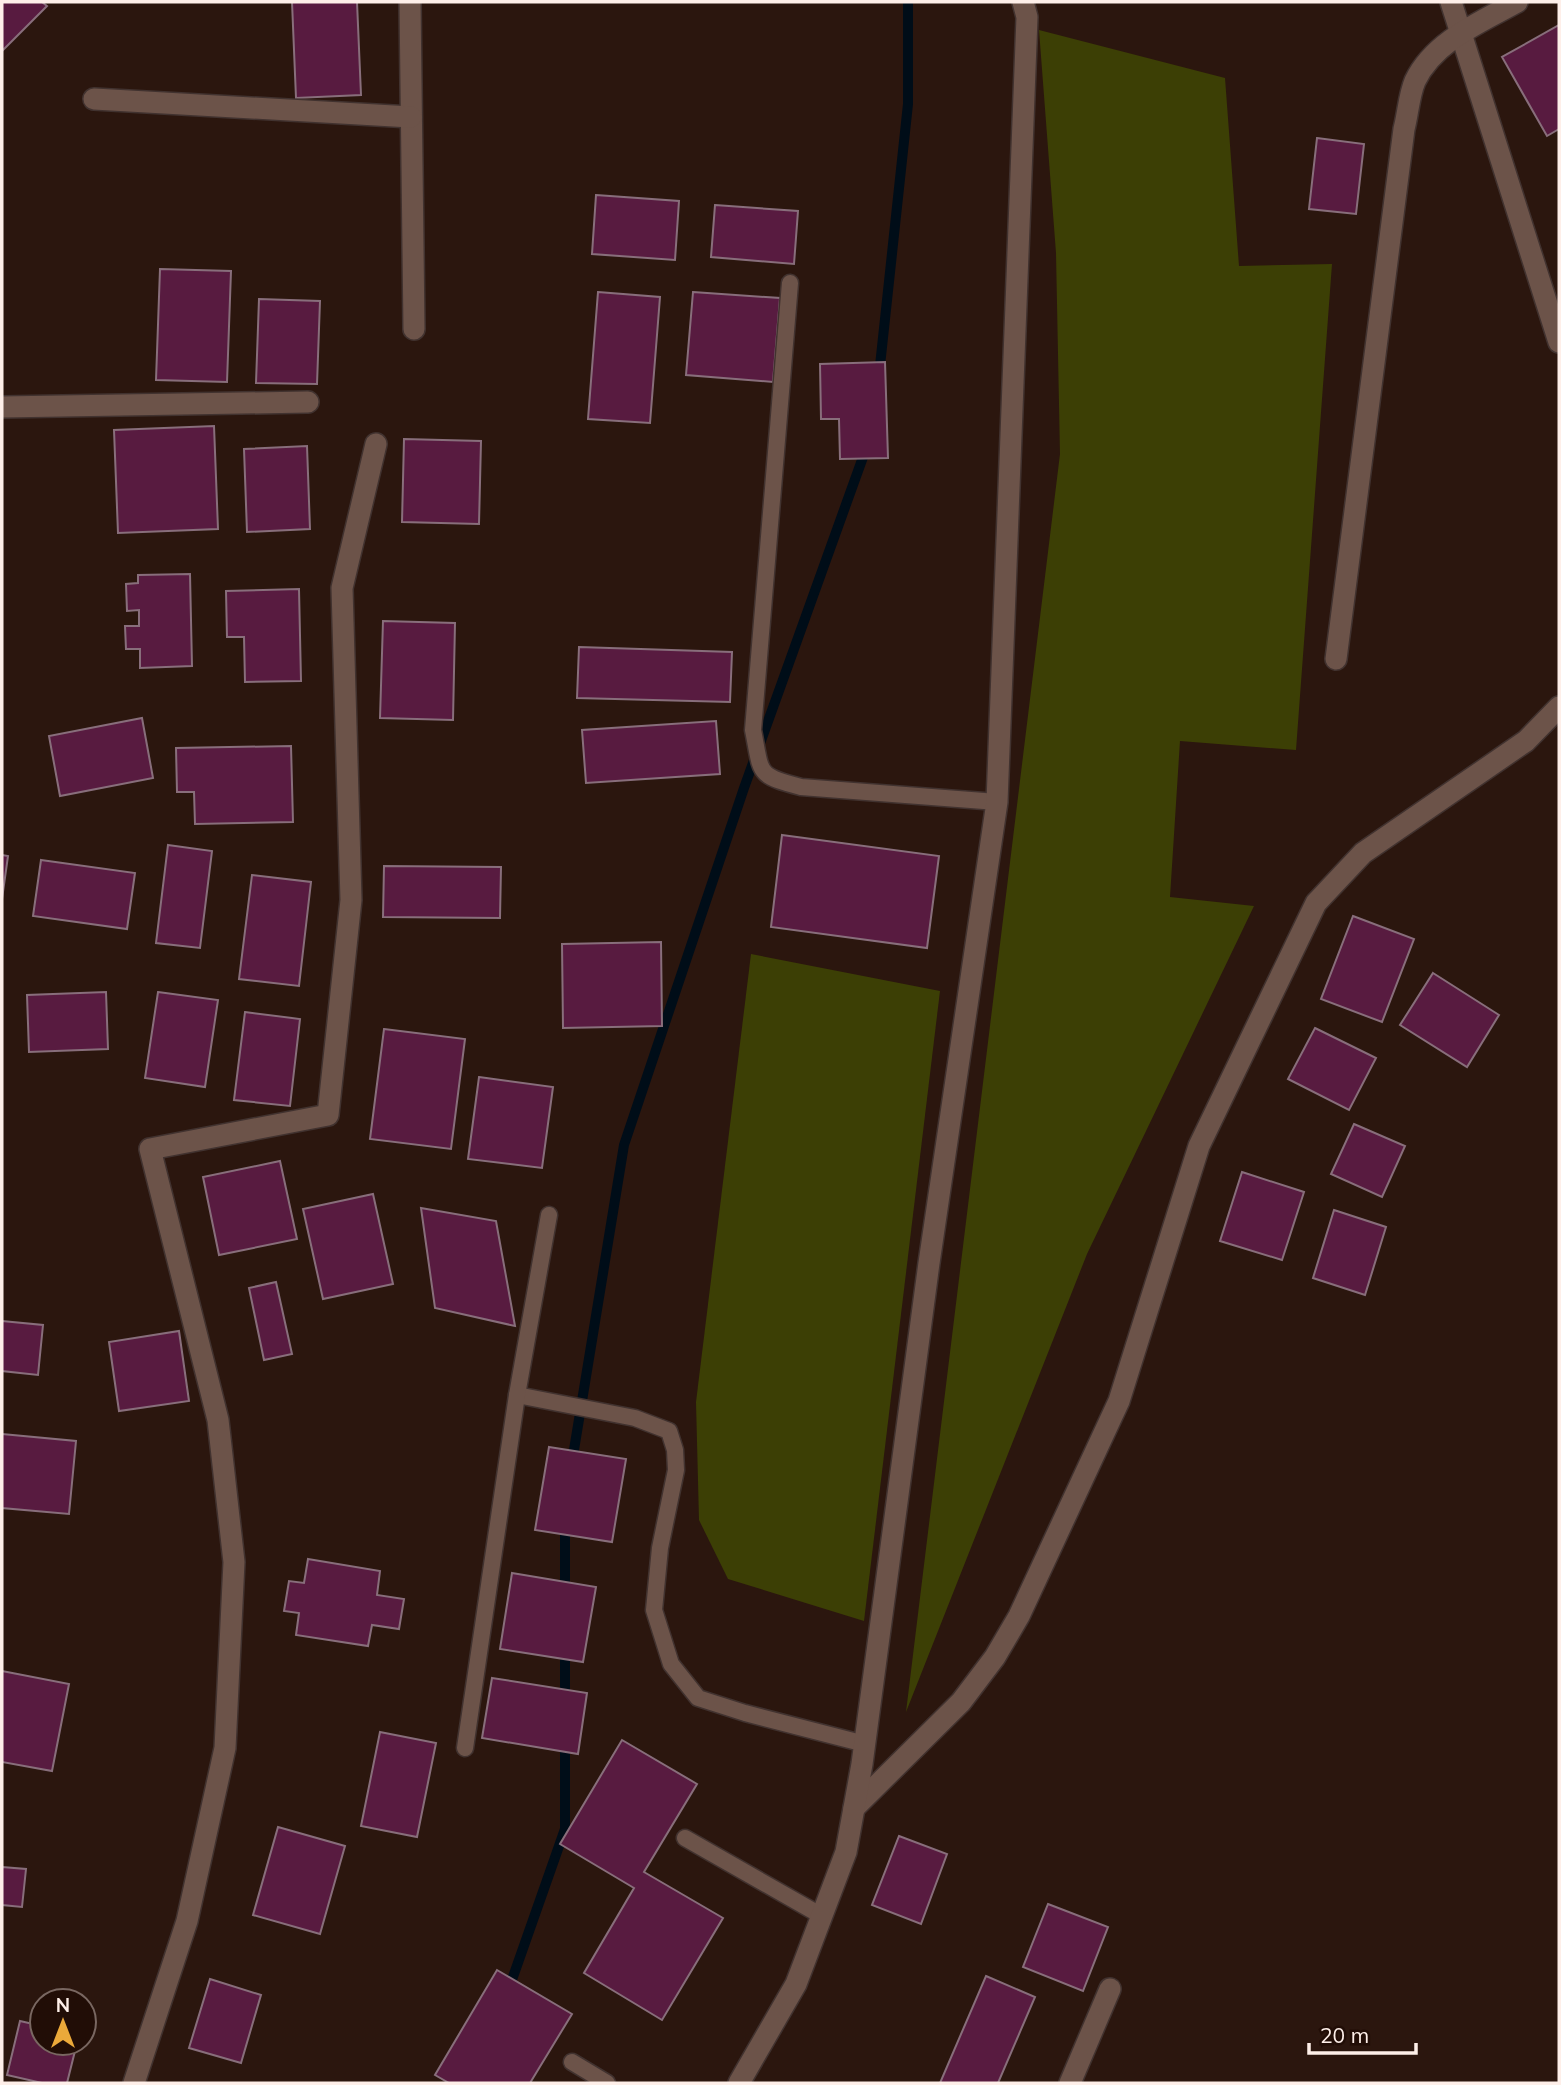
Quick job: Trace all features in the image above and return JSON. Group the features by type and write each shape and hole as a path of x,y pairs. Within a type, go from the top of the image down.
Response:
{"street":[{"path":"410,2 414,329"},
{"path":"739,2083 796,1984 846,1852 855,1808 997,802 1027,17 1023,2"},
{"path":"1451,2 1559,342"},
{"path":"1336,659 1404,129 1415,82 1433,54 1460,34 1517,2"},
{"path":"94,99 411,117"},
{"path":"2,407 308,401"},
{"path":"134,2083 187,1921 225,1748 234,1562 218,1420 150,1149 328,1115 351,901 342,588 376,443"},
{"path":"855,1808 961,1702 995,1657 1019,1616 1119,1401 1199,1146 1316,903 1363,853 1526,741 1559,707"},
{"path":"1070,2083 1110,1989"}],"lane":[{"path":"790,283 753,730 761,768 769,779 801,787 997,802"},
{"path":"465,1748 517,1395 549,1215"},
{"path":"517,1395 635,1418 668,1431 675,1450 676,1470 660,1548 654,1611 671,1664 698,1698 744,1713 865,1744"},
{"path":"685,1838 822,1916"},
{"path":"572,2062 607,2083"}],"shaded area":[{"path":"1039,30 1225,78 1239,266 1332,264 1296,750 1180,741 1170,897 1254,906 1087,1254 906,1712 1060,454 1056,253"},
{"path":"751,954 940,991 864,1621 728,1579 699,1520 696,1402"}],"building":[{"path":"2,2 42,2 47,6 2,51"},
{"path":"292,2 357,2 361,95 296,98"},
{"path":"1559,25 1559,129 1547,136 1502,57"},
{"path":"1317,138 1364,144 1356,214 1309,209"},
{"path":"596,195 679,201 675,260 592,254"},
{"path":"715,205 798,211 794,264 711,257"},
{"path":"160,269 231,271 227,382 156,380"},
{"path":"598,292 660,297 650,423 588,419"},
{"path":"693,292 780,298 773,382 686,375"},
{"path":"259,299 320,301 317,384 256,383"},
{"path":"885,362 888,458 840,459 839,419 821,419 820,364"},
{"path":"214,426 218,529 118,533 114,430"},
{"path":"404,439 481,441 479,524 402,522"},
{"path":"307,446 310,529 247,532 244,449"},
{"path":"190,574 192,666 140,668 140,649 126,649 125,626 139,626 139,610 127,611 126,584 138,583 138,575"},
{"path":"299,589 301,681 245,682 244,637 227,637 226,591"},
{"path":"383,621 455,623 453,720 380,718"},
{"path":"579,647 732,652 730,702 577,698"},
{"path":"142,718 153,778 60,796 49,736"},
{"path":"716,721 720,774 586,783 582,730"},
{"path":"291,746 293,822 195,824 194,792 177,792 176,748"},
{"path":"782,835 939,856 927,948 771,927"},
{"path":"168,845 212,851 200,948 156,943"},
{"path":"2,855 8,856 2,899"},
{"path":"41,860 135,873 127,929 33,916"},
{"path":"384,866 501,867 500,918 383,917"},
{"path":"252,875 311,882 299,986 239,979"},
{"path":"1353,916 1414,939 1382,1022 1321,999"},
{"path":"661,942 662,1026 563,1028 562,944"},
{"path":"1433,973 1499,1015 1467,1067 1400,1025"},
{"path":"106,992 108,1049 29,1052 27,995"},
{"path":"158,992 218,1000 205,1087 145,1078"},
{"path":"245,1012 300,1019 290,1106 234,1100"},
{"path":"1315,1028 1376,1058 1349,1110 1288,1079"},
{"path":"384,1029 465,1039 451,1149 370,1139"},
{"path":"479,1077 553,1087 542,1168 468,1159"},
{"path":"1354,1124 1405,1146 1382,1197 1331,1174"},
{"path":"280,1161 297,1239 219,1255 203,1177"},
{"path":"1242,1172 1304,1192 1282,1260 1220,1241"},
{"path":"373,1194 393,1284 323,1299 303,1209"},
{"path":"421,1208 496,1221 515,1326 435,1308"},
{"path":"1334,1210 1386,1227 1365,1295 1313,1278"},
{"path":"276,1282 292,1354 264,1360 249,1288"},
{"path":"2,1321 43,1325 38,1375 2,1371"},
{"path":"179,1331 189,1401 119,1411 109,1342"},
{"path":"2,1434 76,1441 69,1514 2,1508"},
{"path":"549,1447 626,1459 612,1542 535,1530"},
{"path":"308,1559 380,1571 377,1595 404,1599 399,1629 372,1625 368,1646 296,1635 299,1613 284,1611 289,1581 304,1583"},
{"path":"512,1573 596,1587 583,1662 500,1649"},
{"path":"2,1671 69,1684 52,1771 2,1762"},
{"path":"492,1678 587,1693 578,1754 482,1738"},
{"path":"380,1732 436,1743 417,1837 361,1826"},
{"path":"622,1740 697,1784 644,1872 723,1918 662,2020 584,1973 634,1888 560,1844"},
{"path":"278,1827 345,1846 320,1934 253,1915"},
{"path":"899,1836 947,1854 921,1924 872,1905"},
{"path":"2,1867 26,1869 22,1907 2,1905"},
{"path":"1048,1904 1108,1927 1083,1991 1023,1967"},
{"path":"497,1970 572,2014 530,2083 449,2083 435,2075"},
{"path":"986,1976 1035,1997 998,2083 940,2083"},
{"path":"210,1979 261,1995 241,2063 189,2048"},
{"path":"20,2021 28,2023 28,2057 74,2057 67,2083 42,2083 7,2075"}],"waterway":[{"path":"879,375 908,104 908,2"},
{"path":"572,1462 624,1145 744,788 867,446"},
{"path":"565,1520 565,1595"},
{"path":"565,1646 565,1703"},
{"path":"508,1991 565,1829 565,1741"}]}
